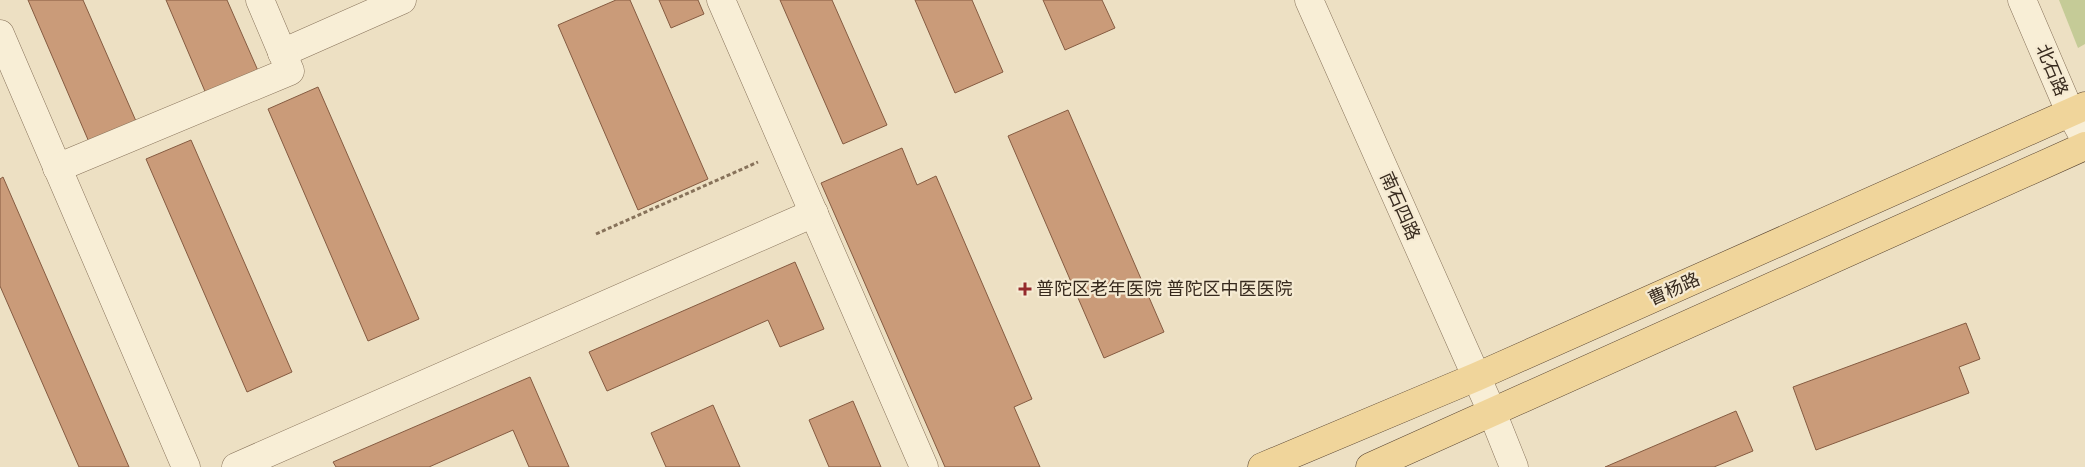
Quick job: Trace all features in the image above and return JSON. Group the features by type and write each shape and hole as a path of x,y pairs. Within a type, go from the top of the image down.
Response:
{"main road":[{"name":"曹杨路","path":"1262,467 1476,377 2077,109"},
{"path":"1370,467 2085,146"}],"street":[{"path":"57,168 290,71 260,0"},
{"path":"282,53 402,0"},
{"path":"721,0 924,467"},
{"name":"南石四路","path":"1309,0 1492,412 1514,467"},
{"name":"北石路","path":"2022,0 2077,109 2085,140"},
{"path":"0,34 186,467"},
{"path":"236,467 814,213"}],"path":[{"path":"596,234 786,149"}],"green space":[{"path":"2059,0 2085,0 2085,44 2078,48"}],"building":[{"path":"28,0 83,0 139,128 92,149"},
{"path":"166,0 227,0 259,73 207,96"},
{"path":"616,0 630,0 708,179 638,210 558,25"},
{"path":"659,0 698,0 704,14 671,28"},
{"path":"780,0 832,0 887,125 843,144"},
{"path":"915,0 972,0 1003,72 955,93"},
{"path":"1043,0 1102,0 1115,28 1065,50"},
{"path":"318,87 419,319 368,341 268,109"},
{"path":"1068,110 1164,332 1104,358 1008,136"},
{"path":"191,140 292,372 247,392 146,159"},
{"path":"902,148 917,185 936,176 1032,399 1014,407 1040,467 945,467 821,183"},
{"path":"3,177 129,467 79,467 0,286 0,179"},
{"path":"795,262 824,329 780,347 768,320 607,391 589,352"},
{"path":"1966,323 1980,359 1959,367 1969,393 1816,450 1793,387"},
{"path":"530,377 569,467 529,467 513,430 429,467 336,467 333,462"},
{"path":"853,401 881,467 829,467 809,420"},
{"path":"713,405 740,467 666,467 651,433"},
{"path":"1736,411 1753,451 1714,467 1605,467"}],"place":[{"name":"普陀区老年医院 普陀区中医医院","path":"1025,289"}]}
